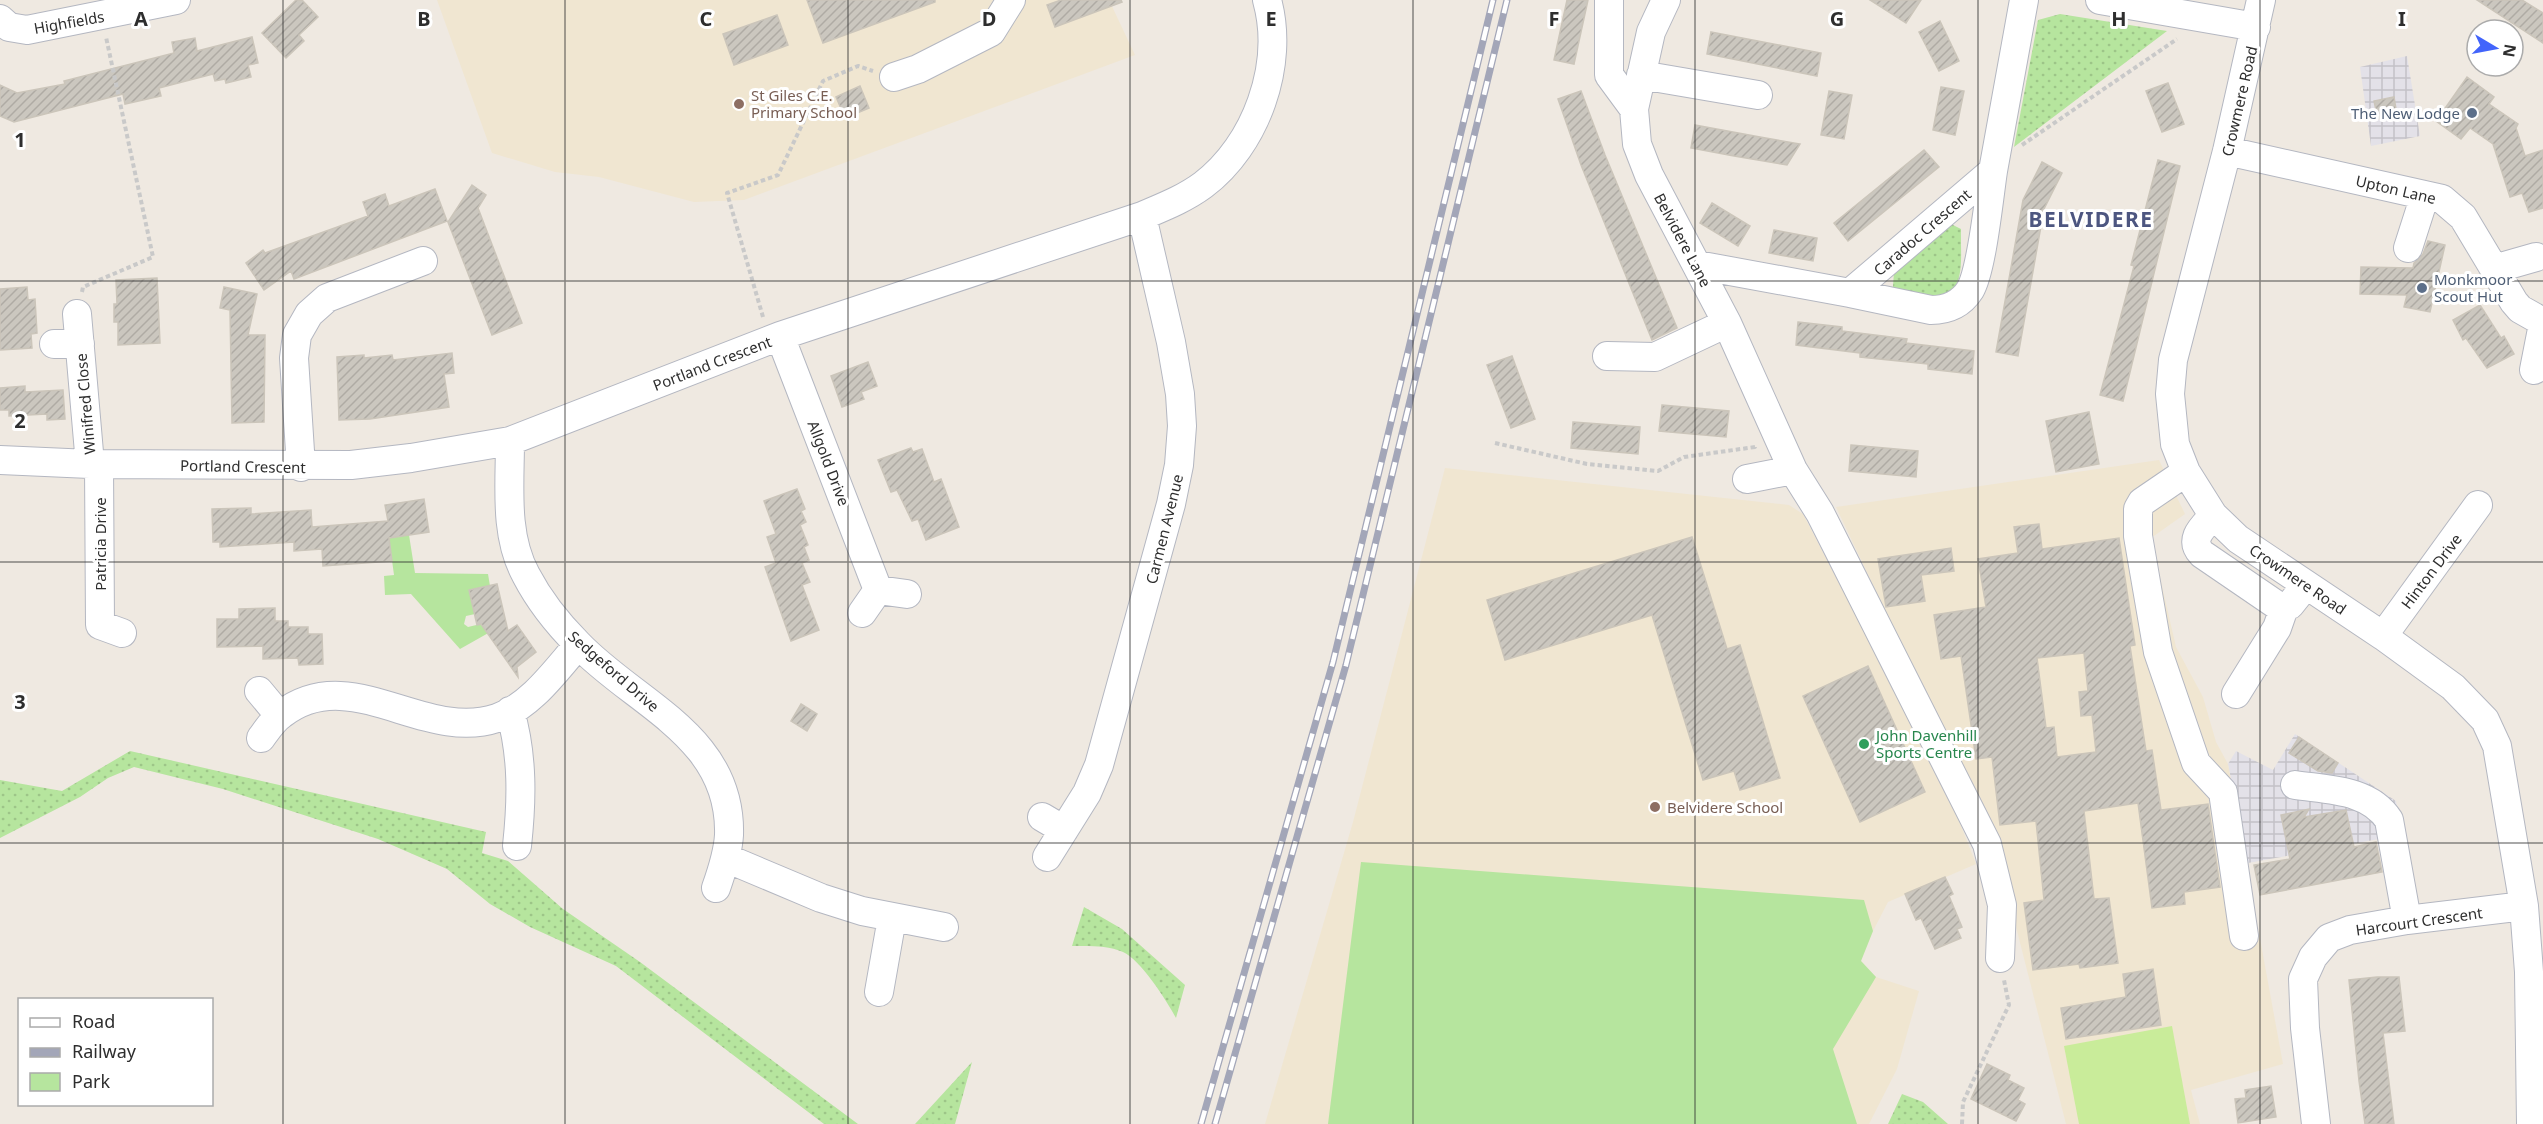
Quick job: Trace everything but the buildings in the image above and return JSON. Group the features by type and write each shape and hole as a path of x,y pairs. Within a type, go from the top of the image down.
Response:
{"street":[{"name":"Highfields","path":"0,19 9,27 27,30 102,17 176,0"},
{"path":"894,77 918,69 991,32 1011,0"},
{"name":"Portland Crescent","path":"0,460 301,467 351,465 411,458 510,441 775,338 1142,216 1176,202 1204,184 1229,160 1249,131 1262,103 1271,66 1271,34 1267,0"},
{"path":"1609,0 1609,75 1634,109"},
{"name":"Belvidere Lane","path":"1666,0 1652,32 1634,109 1637,144 1649,175 1727,323 1793,470 1820,513 1987,844 2002,905 2000,958"},
{"name":"Caradoc Crescent","path":"1696,266 1850,293 1931,310 1943,310 1961,301 1974,278 2024,0"},
{"path":"2100,0 2188,15 2258,13"},
{"name":"Crowmere Road","path":"2258,13 2227,151 2174,360 2170,394 2175,444 2186,472 2213,516 2238,539 2383,636 2453,687 2485,720 2497,746 2524,906 2529,972 2531,1124"},
{"path":"1641,75 1758,95"},
{"name":"Upton Lane","path":"2227,151 2442,199 2457,209 2520,309 2543,323"},
{"name":"Caradoc Crescent","path":"1850,293 1996,161"},
{"path":"2408,248 2425,195"},
{"name":"Carmen Avenue","path":"1047,857 1053,824 1087,793 1099,765 1155,567 1179,465 1182,426 1180,394 1142,216"},
{"path":"2494,269 2535,257"},
{"path":"301,467 294,358 297,335 309,314 327,298 411,275"},
{"name":"Winifred Close","path":"77,314 67,344 95,464"},
{"path":"1607,356 1655,357 1727,323"},
{"path":"2534,370 2543,323"},
{"name":"Allgold Drive","path":"775,338 870,602 907,594"},
{"name":"Sedgeford Drive","path":"510,441 510,511 514,545 525,574 540,598 578,645 680,728 706,756 721,784 729,835 726,858 716,888"},
{"name":"Patricia Drive","path":"95,464 101,630"},
{"path":"1747,479 1793,470"},
{"path":"2186,472 2142,502 2138,509 2138,536 2158,652 2196,763 2223,792 2244,936"},
{"name":"Hinton Drive","path":"2383,636 2478,505"},
{"path":"2213,516 2197,535 2198,551 2284,608"},
{"path":"2236,693 2277,628 2284,608 2290,605 2306,585"},
{"path":"261,738 279,715 311,698 334,694 360,696 447,721 475,722 498,717 510,711 542,686 578,645"},
{"path":"259,691 279,715"},
{"path":"510,711 518,738 520,765 521,806 517,846"},
{"path":"2295,785 2362,797 2384,811 2389,819 2407,920"},
{"path":"726,858 821,898 892,918 944,927"},
{"name":"Harcourt Crescent","path":"2316,1124 2305,1028 2303,979 2313,957 2330,938 2350,930 2407,920 2524,906"},
{"path":"879,992 892,918"}],"path":[{"path":"1996,161 2183,35 2188,15"},
{"path":"77,314 82,287 153,257 102,17"},
{"path":"775,338 727,193 778,175 823,81 858,66 894,77"},
{"path":"1495,443 1587,464 1658,471 1684,457 1755,447 1758,435 1774,426"},
{"path":"1962,1124 1963,1102 2009,1005 2000,958"}],"shaded area":[{"name":"St Giles C.E. Primary School","path":"437,0 1109,0 1135,55 744,200 694,202 599,177 555,172 492,153"},
{"path":"2407,56 2420,136 2371,146 2360,67"},
{"path":"2159,460 2185,514 2151,538 2176,647 2203,697 2216,742 2228,764 2283,1064 2191,1090 2200,1124 2066,1124 1997,852 1978,807 1836,507"},
{"name":"Belvidere School","path":"1445,468 1789,505 1803,514 1948,793 1976,864 1888,902 1873,931 1861,961 1876,977 1919,991 1897,1069 1869,1124 1265,1124 1353,822"},
{"path":"2295,734 2396,801 2401,835 2248,863 2228,764 2236,751 2273,770"}],"green space":[{"path":"2060,14 2167,31 2014,147 2038,20"},
{"path":"1951,224 1961,229 1961,266 1955,286 1949,293 1925,296 1893,287 1894,271"},
{"path":"409,535 415,573 488,574 490,586 475,614 466,616 464,624 468,627 497,620 499,627 460,649 411,594 385,595 384,576 394,575 389,538"},
{"path":"130,751 486,832 482,853 508,861 563,909 640,962 858,1124 824,1124 616,966 530,927 490,904 447,869 378,839 223,789 134,767 108,778 80,797 0,838 0,780 62,791"},
{"path":"1361,862 1864,900 1873,931 1861,961 1876,977 1833,1049 1857,1124 1328,1124"},
{"path":"1084,907 1122,929 1185,985 1176,1018 1152,981 1130,956 1111,948 1072,946"},
{"path":"2172,1026 2190,1124 2079,1124 2064,1046"},
{"path":"972,1062 955,1124 915,1124"},
{"path":"1902,1094 1923,1102 1948,1124 1888,1124"}],"railway":[{"path":"1201,1124 1333,662 1493,0"},
{"path":"1215,1124 1346,665 1507,0"}],"place":[{"name":"St Giles C.E. Primary School","path":"739,104"},
{"name":"The New Lodge","path":"2472,113"},
{"name":"Monkmoor Scout Hut","path":"2422,288"},
{"name":"John Davenhill Sports Centre","path":"1864,744"},
{"name":"Belvidere School","path":"1655,807"}],"district":[{"name":"BELVIDERE","path":"2091,219"}]}
